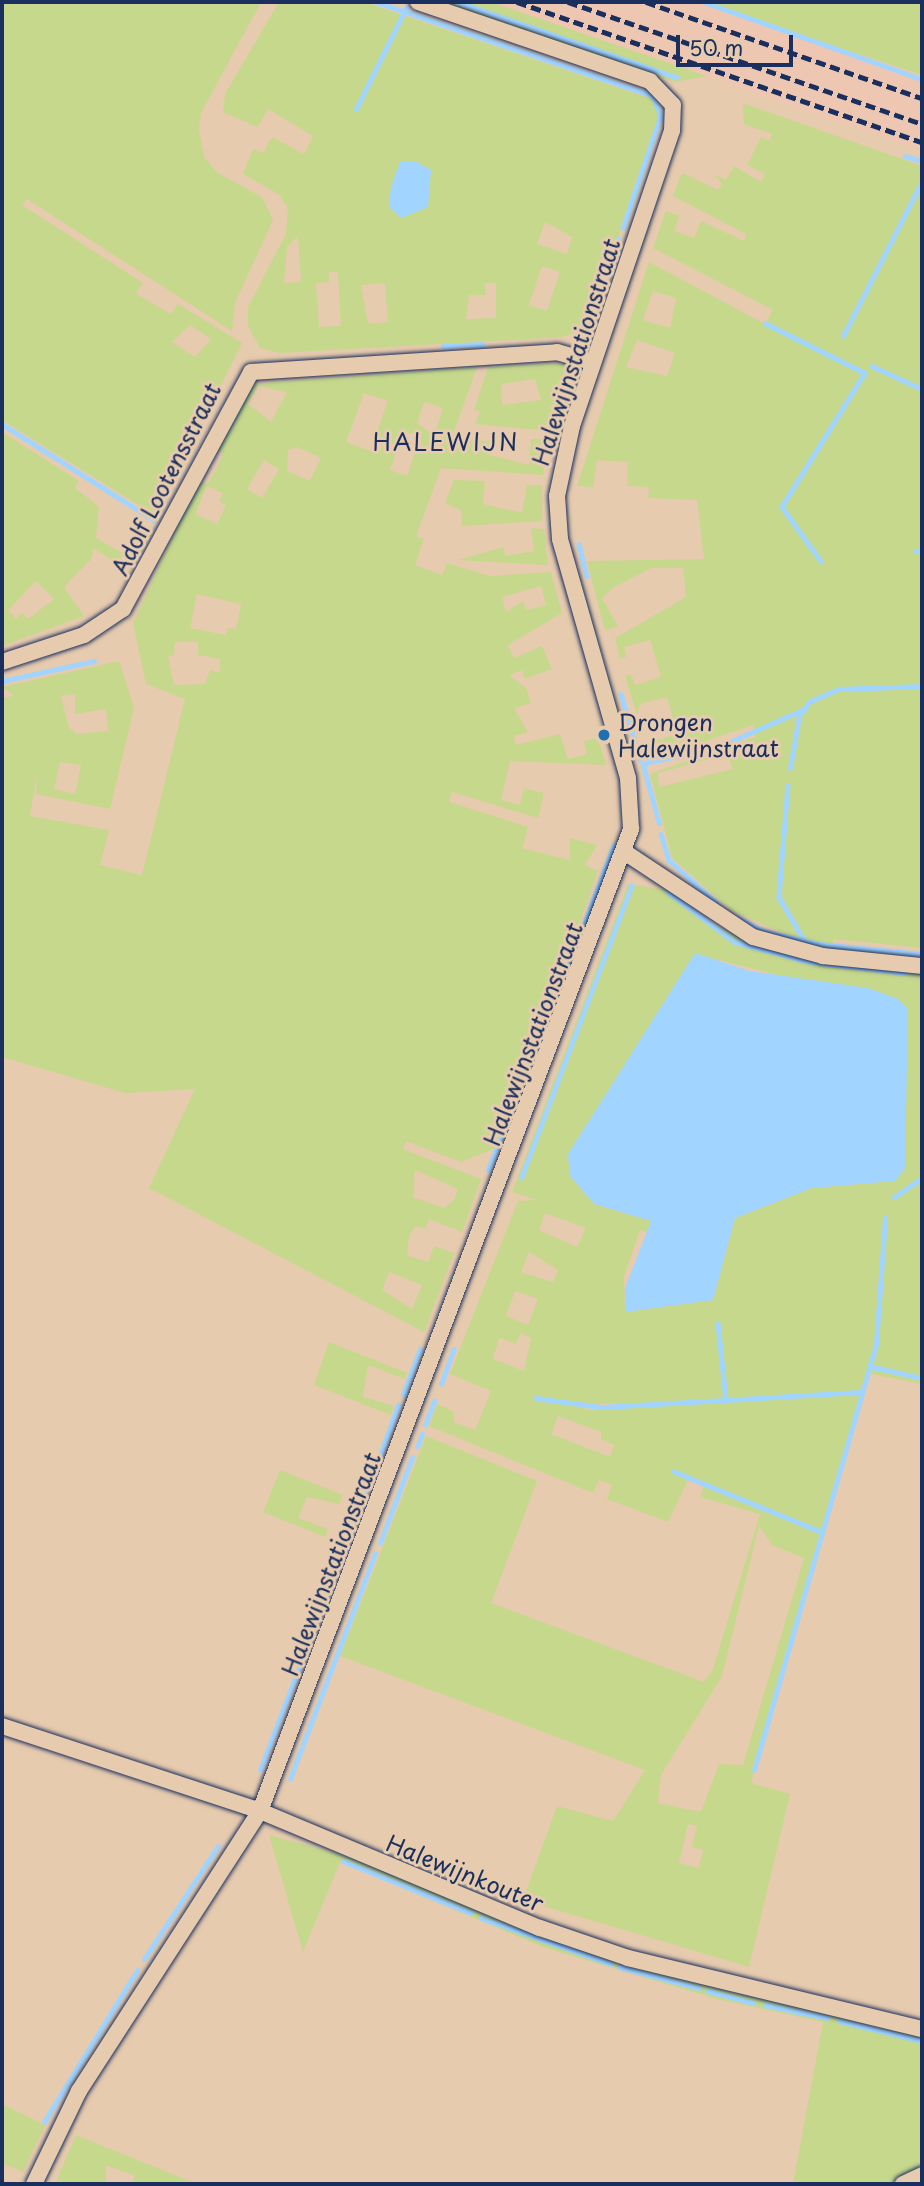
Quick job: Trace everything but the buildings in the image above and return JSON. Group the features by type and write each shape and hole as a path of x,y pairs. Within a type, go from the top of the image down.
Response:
{"street":[{"name":"Halewijnstationstraat","path":"34,2184 79,2091 260,1811 626,853 628,778 557,516 560,470 593,362 672,131 669,96 650,81 418,2"},
{"name":"Adolf Lootensstraat","path":"2,662 84,635 123,610 251,372 556,352 593,362"},
{"path":"626,853 753,937 823,956 922,966"},
{"name":"Halewijnkouter","path":"2,1726 260,1811 540,1928 628,1958 922,2029"},
{"path":"903,2184 922,2175"}],"shaded area":[{"path":"491,2 694,2 922,82 922,151"}],"green space":[{"path":"2,2 261,2 201,113 199,130 204,157 218,173 262,197 273,220 235,303 232,331 27,199 22,205 143,283 136,293 145,299 171,314 178,304 242,343 156,516 2,420","holes":["190,325 211,339 195,357 172,342"]},
{"path":"279,2 364,2 652,99 660,118 586,329 562,337 280,353 260,348 248,326 248,307 286,234 288,209 280,195 243,174 253,149 263,153 272,137 304,154 313,136 268,109 258,127 223,112 225,94","holes":["545,222 572,237 567,254 537,244","298,236 301,282 284,283 287,247","542,266 560,272 547,311 529,305","329,272 338,272 341,326 319,327 316,283 329,282","385,283 388,322 368,324 361,285","485,283 496,283 496,318 466,319 469,295 485,295"]},
{"path":"443,2 491,2 707,76 675,82"},
{"path":"696,2 922,2 922,75 725,10"},
{"path":"743,103 922,166 922,948 833,939 833,954 732,911 672,858 650,774 755,737 753,725 656,758 650,742 677,734 667,697 640,704 637,715 625,676 631,674 635,685 661,677 650,640 624,647 626,657 620,659 615,638 686,597 683,568 651,568 613,588 602,598 618,626 605,631 587,561 704,559 697,500 648,498 649,487 627,486 628,462 597,460 593,487 577,486 649,262 765,324 773,310 653,248 666,211 679,216 674,231 694,238 701,221 744,241 746,234 673,196 682,173 718,190 722,184 714,174 726,180 734,166 761,182 765,174 747,165 761,137 769,141 772,134 744,124","holes":["653,291 676,298 670,328 643,320","637,340 675,353 667,376 626,367","727,754 733,769 659,787 658,773"]},
{"path":"565,363 573,372 553,431 475,424 480,412 474,410 488,367","holes":["535,379 541,400 502,405 501,384"]},
{"path":"477,367 452,437 491,442 490,455 529,465 531,439 547,440 543,475 441,468 416,536 424,539 415,565 442,575 447,563 490,576 551,572 562,613 508,645 514,658 542,646 552,669 525,679 522,670 509,675 526,688 531,703 514,708 528,732 514,736 516,745 560,734 568,759 587,754 584,741 598,737 606,765 510,761 501,800 520,805 524,788 544,793 538,818 452,792 449,802 528,827 522,848 570,860 570,838 597,845 585,865 598,871 500,1146 461,1162 406,1141 403,1149 481,1179 462,1232 429,1219 425,1229 416,1226 409,1236 407,1255 428,1262 434,1246 454,1253 424,1332 149,1188 195,1089 125,1093 2,1057 2,698 14,696 2,687 119,661 134,708 110,809 36,794 37,774 30,816 109,830 100,865 142,875 185,699 146,684 133,623 199,480 208,484 218,466 223,453 216,449 252,384","holes":["258,386 287,392 271,422 248,404","364,393 388,401 375,437 384,440 379,454 346,442","424,402 443,408 434,436 417,423","404,431 420,437 407,476 390,470","297,447 321,458 310,481 287,471 288,450","264,460 279,469 262,498 247,489","207,486 223,493 219,502 226,505 217,524 195,514","541,586 546,605 526,610 523,601 506,612 502,597","197,594 241,604 236,629 228,628 226,635 190,628","175,642 198,642 198,655 220,659 220,672 210,670 205,684 174,685 168,656 174,655","75,694 75,714 106,709 108,731 77,734 69,728 61,696","60,762 81,765 75,794 54,789","415,1170 458,1189 454,1200 444,1208 413,1197","389,1272 422,1285 412,1309 382,1290"]},
{"path":"2,432 79,481 75,488 99,507 96,538 124,554 118,564 93,548 92,558 64,587 84,616 2,646","holes":["36,581 54,599 28,619 22,613 16,619 8,610"]},
{"path":"454,480 485,481 483,504 522,513 527,485 542,485 542,521 461,526 462,511 445,503"},
{"path":"531,528 544,529 548,565 457,560 504,547 505,556 534,551"},
{"path":"628,884 667,890 694,914 753,943 922,974 922,1384 866,1373 751,1783 790,1794 749,1967 523,1900 557,1806 613,1821 645,1770 340,1656 426,1436 537,1481 491,1603 704,1682 713,1669 760,1514 700,1497 704,1486 689,1478 668,1522 607,1499 612,1485 599,1480 593,1493 429,1426 437,1404 453,1411 454,1422 475,1430 491,1391 450,1374 518,1201 537,1200 512,1192","holes":["695,954 806,982 895,1181 812,1188 735,1218 713,1300 625,1312 624,1276 640,1230 647,1232 652,1221 594,1204 570,1176 568,1154","545,1213 586,1228 577,1247 539,1230","529,1252 558,1270 553,1282 521,1272","515,1291 538,1299 528,1325 506,1316","520,1333 531,1338 524,1371 493,1359 499,1338 516,1344","531,1397 584,1404 684,1404 592,1410","558,1416 601,1432 601,1439 614,1445 610,1457 551,1434","759,1526 772,1545 804,1558 743,1765 719,1764 701,1812 658,1803 661,1775 722,1676","688,1824 697,1826 692,1847 703,1850 699,1868 679,1863"]},
{"path":"329,1342 407,1373 405,1379 368,1365 363,1397 394,1406 391,1415 314,1385"},
{"path":"280,1470 343,1495 339,1504 307,1497 298,1518 328,1529 325,1537 263,1512"},
{"path":"269,1835 343,1855 595,1955 922,2036 922,2168 889,2184 793,2184 823,2022 717,1999 546,1948 340,1862 303,1952"},
{"path":"2,2104 45,2125 23,2172 2,2163"},
{"path":"76,2135 197,2184 132,2184 135,2176 106,2165 106,2184 55,2184"}],"water":[{"path":"415,161 431,170 428,207 401,218 389,207 391,187 400,162"},
{"path":"695,953 750,971 868,988 898,999 908,1009 905,1168 895,1181 812,1188 735,1218 713,1300 625,1312 625,1288 651,1221 594,1204 570,1176 568,1154"}],"waterway":[{"path":"376,2 653,96 661,116 623,228"},
{"path":"458,2 676,77"},
{"path":"704,2 922,79"},
{"path":"356,109 406,8"},
{"path":"905,156 922,161"},
{"path":"843,336 922,181"},
{"path":"615,252 618,239"},
{"path":"765,323 865,373 782,507 821,561"},
{"path":"443,346 482,344"},
{"path":"872,366 922,389"},
{"path":"2,424 154,520"},
{"path":"579,544 587,576"},
{"path":"915,551 922,550"},
{"path":"2,681 94,661"},
{"path":"790,768 799,716 809,702 838,689 922,686"},
{"path":"621,694 641,761"},
{"path":"659,824 643,766 648,762 711,750 805,709"},
{"path":"788,785 779,897 804,940"},
{"path":"661,834 669,860 718,904"},
{"path":"553,1006 613,846"},
{"path":"521,1178 632,885"},
{"path":"668,892 735,942 805,961 904,973"},
{"path":"736,917 766,932 820,944 922,954"},
{"path":"488,1170 547,1019"},
{"path":"894,1197 922,1178"},
{"path":"754,1770 876,1344 885,1217"},
{"path":"718,1323 726,1401"},
{"path":"403,1395 420,1349"},
{"path":"441,1384 454,1349"},
{"path":"869,1366 922,1378"},
{"path":"536,1398 602,1407 860,1392"},
{"path":"425,1425 434,1401"},
{"path":"373,1475 398,1405"},
{"path":"417,1447 422,1434"},
{"path":"380,1543 412,1458"},
{"path":"673,1471 822,1532"},
{"path":"359,1509 367,1487"},
{"path":"260,1770 354,1522"},
{"path":"290,1779 375,1554"},
{"path":"144,1959 218,1846"},
{"path":"343,1861 471,1913"},
{"path":"481,1918 611,1964"},
{"path":"619,1967 698,1988"},
{"path":"44,2122 137,1970"},
{"path":"708,1991 753,2003"},
{"path":"765,2005 827,2018"},
{"path":"839,2021 922,2041"}],"railway":[{"path":"517,2 922,142"},
{"path":"568,2 922,124"},
{"path":"646,2 922,98"}],"place":[{"name":"Drongen Halewijnstraat","path":"604,735"}],"district":[{"name":"HALEWIJN","path":"446,442"}]}
